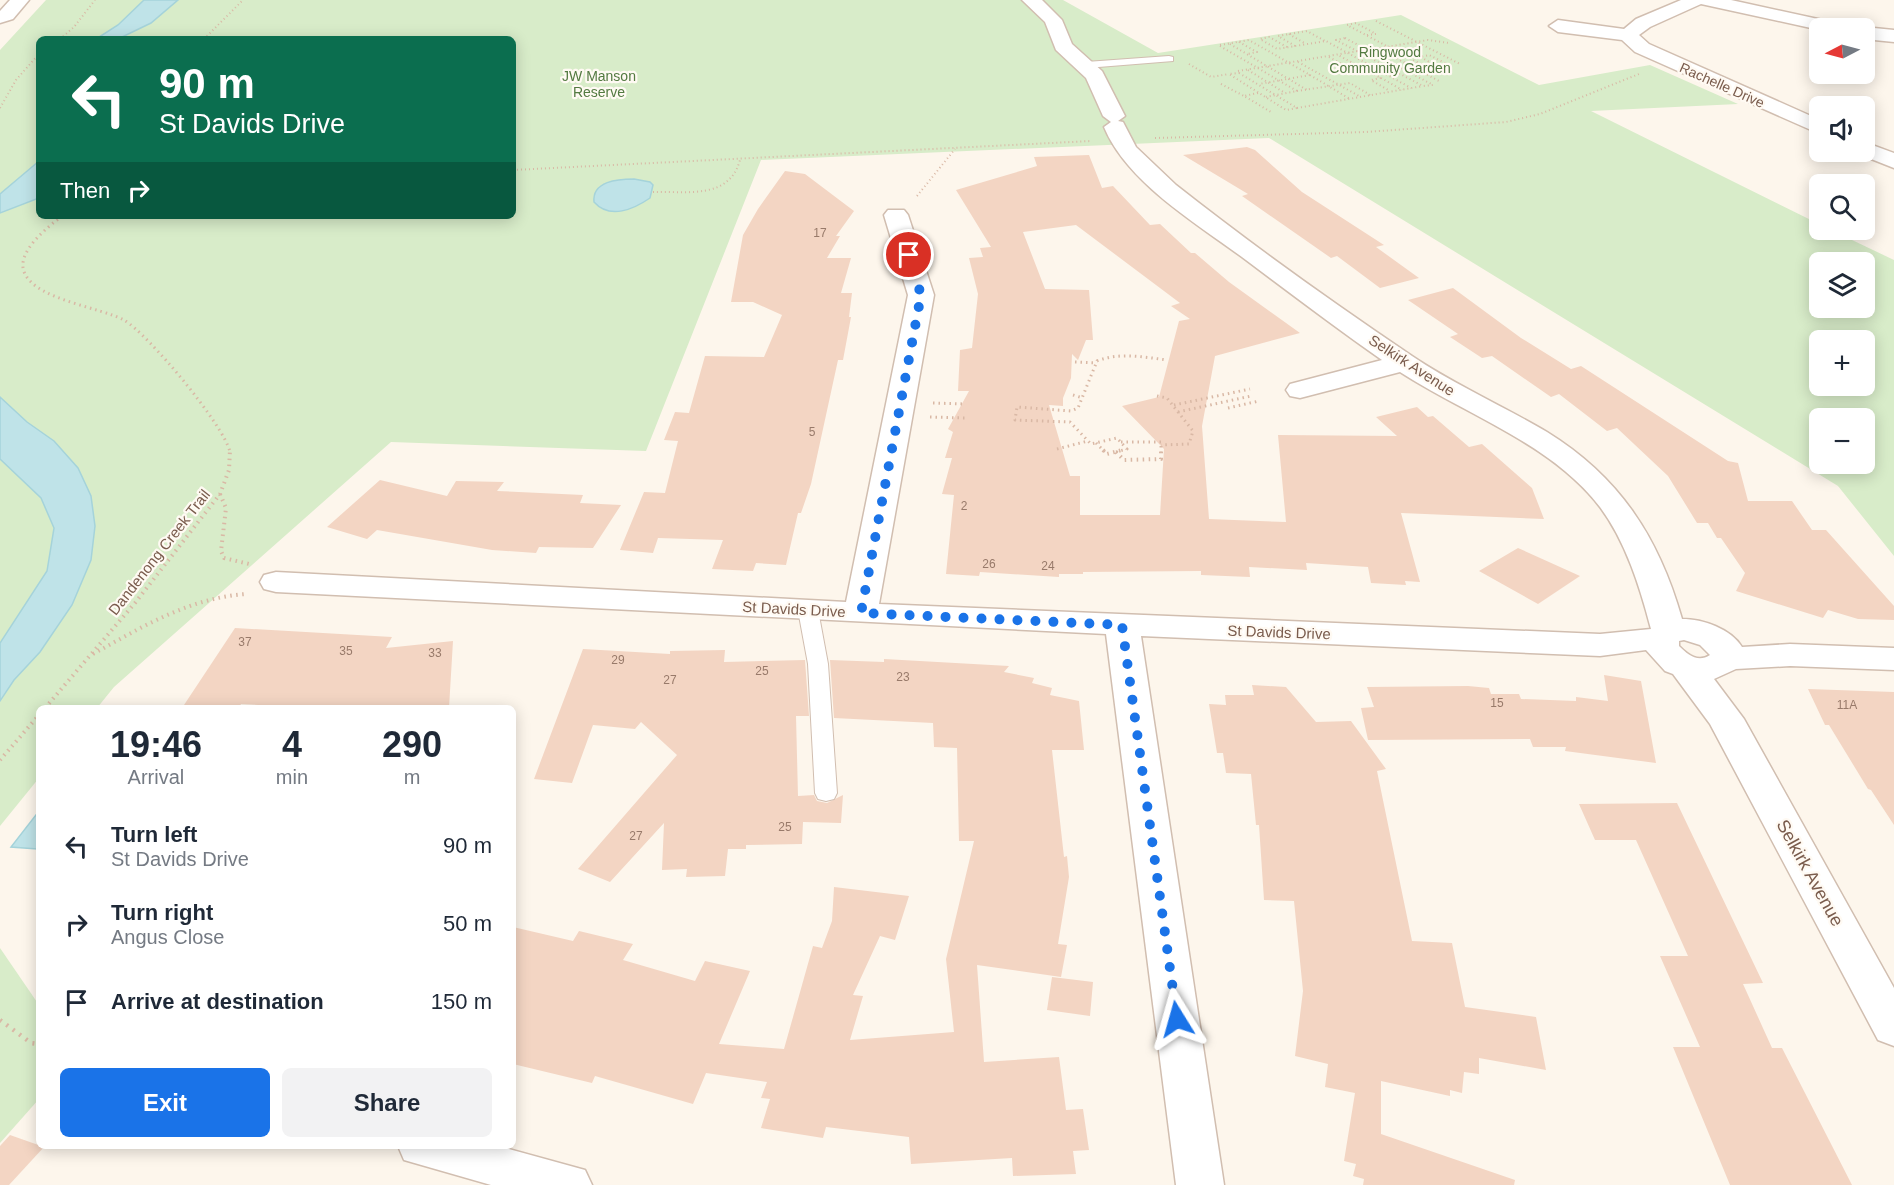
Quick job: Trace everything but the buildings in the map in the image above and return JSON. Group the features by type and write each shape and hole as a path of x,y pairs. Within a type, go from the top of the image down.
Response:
{"street":[{"path":"0,17 6,15 20,0"},
{"name":"Selkirk Avenue","path":"1031,0 1053,20 1063,46 1095,75 1118,123 1126,148 1177,197 1404,363 1522,430 1580,468 1612,502 1695,649 1726,719 1894,1028"},
{"path":"1628,35 1643,23 1696,0"},
{"path":"1706,0 1809,23"},
{"name":"Rachelle Drive","path":"1558,26 1628,35 1642,48 1809,123"},
{"path":"1875,34 1894,36"},
{"path":"1875,153 1894,161"},
{"path":"861,613 921,295 896,215"},
{"path":"1300,390 1404,363"},
{"name":"St Davids Drive","path":"260,580 861,613 1894,659"},
{"path":"1122,625 1200,1185"},
{"path":"432,1149 568,1185"}],"lane":[{"path":"1086,65 1169,59"},
{"path":"808,610 818,664 826,793"}],"path":[{"path":"64,36 74,27 94,0"},
{"path":"207,36 243,0"},
{"path":"1376,21 1460,64"},
{"path":"1367,35 1376,34 1356,23 1347,25 1430,69 1441,68 1420,57 1430,55 1449,65"},
{"path":"1296,46 1278,36 1307,31 1412,88"},
{"path":"1288,34 1306,44"},
{"path":"1287,47 1269,37 1260,39 1277,49 1326,41"},
{"path":"1228,74 1286,110 1433,85 1345,38 1336,40 1423,86"},
{"path":"1297,92 1220,45 1249,40 1350,99"},
{"path":"1239,73 1237,71 1416,42 1435,40 1449,43"},
{"path":"1239,42 1257,52 1247,54"},
{"path":"1229,44 1307,90"},
{"path":"1378,48 1442,82"},
{"path":"1338,55 1402,90"},
{"path":"1329,56 1349,68 1370,65"},
{"path":"0,108 16,80 36,57"},
{"path":"1153,60 1183,61 1215,79"},
{"path":"1298,61 1360,97"},
{"path":"1247,69 1286,93"},
{"path":"1411,73 1420,71"},
{"path":"1211,77 1239,73 1297,108"},
{"path":"1258,84 1310,75"},
{"path":"1381,78 1371,80 1392,92"},
{"path":"1266,97 1350,83 1371,95"},
{"path":"1221,84 1271,112"},
{"path":"1244,96 1259,93"},
{"path":"917,196 955,149"},
{"path":"653,192 707,189 725,185 736,174 740,160"},
{"name":"Dandenong Creek Trail","path":"48,705 91,655 220,494 227,478 229,447 208,412 126,322 31,283 25,274 24,262 30,249 48,227 58,219"},
{"path":"1096,443 1107,454 1127,449 1117,438 1091,444 1070,422 1015,420 1017,407 1071,411 1081,404 1096,363 1104,357 1121,355 1167,360"},
{"path":"1075,362 1096,363"},
{"path":"1174,405 1250,389"},
{"path":"1073,395 1083,398"},
{"path":"1157,396 1167,398 1193,431 1189,444 1161,445"},
{"path":"1178,412 1251,396"},
{"path":"1228,408 1259,401"},
{"path":"929,402 966,404"},
{"path":"927,417 965,418"},
{"path":"1057,450 1088,441"},
{"path":"1116,452 1124,460 1161,459 1161,442 1121,442"},
{"path":"220,494 226,508 221,552 224,558 260,580"},
{"path":"91,655 178,610 260,580"},
{"path":"0,760 36,718"},
{"path":"0,1020 23,1038 36,1043"}],"green space":[{"path":"46,0 1063,0 1158,53 1401,15 1539,85 1650,65 1738,104 1591,111 1809,219 1809,240 1852,240 1894,260 1894,556 1838,486 1818,474 1875,474 1875,408 1809,408 1809,468 1269,138 761,160 646,451 391,442 114,687 99,705 36,705 36,782 0,826 0,50"},
{"path":"0,948 36,1001 36,1102 0,1143"}],"water":[{"path":"144,0 178,0 151,23 124,36 101,36 118,25"},
{"path":"36,164 36,199 0,213 0,194"},
{"path":"634,179 650,182 653,185 650,198 637,206 615,212 607,211 594,202 594,195 602,185"},
{"path":"0,397 27,422 54,441 78,468 91,496 95,526 91,560 72,605 40,652 14,680 0,701 0,643 47,571 54,528 41,498 0,459"},
{"path":"36,815 36,849 11,847"}],"route":[{"path":"909,255 921,295 861,613 1122,625 1177,1019"}],"park label":[{"name":"Ringwood Community Garden","path":"1390,60"},
{"name":"JW Manson Reserve","path":"599,84"}]}
